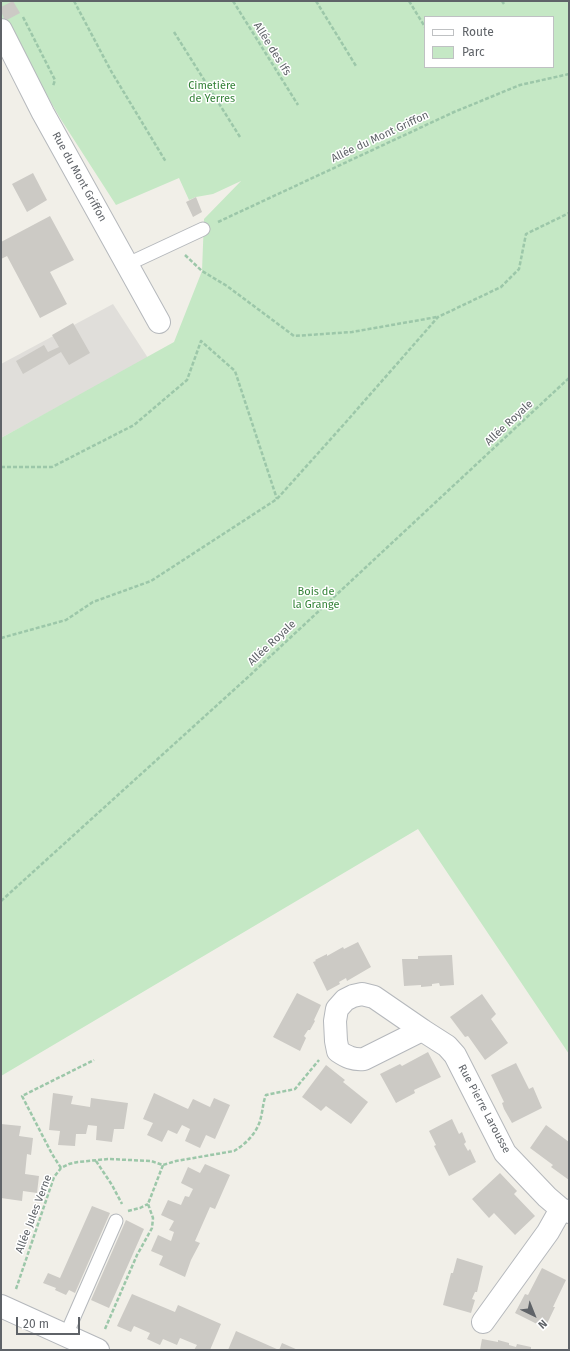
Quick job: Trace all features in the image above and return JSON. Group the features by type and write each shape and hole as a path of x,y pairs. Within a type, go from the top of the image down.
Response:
{"street":[{"name":"Rue du Mont Griffon","path":"1,30 43,113 159,322"},
{"name":"Rue Pierre Larousse","path":"338,1048 336,1041 335,1021 337,1009 345,1000 362,994 374,997 448,1046 455,1055 505,1153 547,1197 565,1211 483,1322"},
{"path":"338,1048 338,1051 346,1057 355,1060 364,1059 422,1030"},
{"path":"5,1308 97,1349"}],"lane":[{"path":"128,264 203,229"},
{"path":"66,1335 121,1216"}],"path":[{"path":"74,1 111,71 166,162"},
{"name":"Allée des Ifs","path":"233,1 298,105"},
{"path":"316,1 356,66"},
{"path":"409,1 424,25"},
{"path":"174,32 240,137"},
{"name":"Allée du Mont Griffon","path":"203,229 454,112 520,85 569,74"},
{"path":"173,243 202,271 227,286 294,336 352,332 438,316 501,287 519,269 526,234 569,213"},
{"path":"1,638 66,620 93,602 151,581 277,498 346,422 438,316"},
{"path":"1,467 52,467 134,425 188,380 201,340 235,371 277,498"},
{"name":"Allée Royale","path":"1,901 247,678 569,378"},
{"name":"Allée Jules Verne","path":"5,1308 22,1269 54,1178 62,1168 69,1164 108,1159 151,1161 163,1165 176,1161 234,1151 241,1147 258,1126 266,1095 295,1089 316,1062 338,1048"},
{"path":"62,1168 52,1154 22,1096 94,1060"},
{"path":"95,1160 112,1185 122,1205"},
{"path":"97,1349 137,1255 152,1228 153,1218 148,1204 163,1165"},
{"path":"121,1216 148,1204"}],"shaded area":[{"path":"113,304 148,358 1,438 1,364"}],"green space":[{"name":"Bois de la Grange","path":"1,1 569,1 569,1054 418,829 1,1076 1,438 174,342 202,271 204,219 241,181 213,194 196,197 189,200 179,178 116,205 60,118 1,16"}],"building":[{"path":"13,1 20,13 5,21 1,7"},
{"path":"33,173 47,200 27,212 12,184"},
{"path":"196,197 202,212 193,217 186,202"},
{"path":"50,216 74,260 50,272 67,304 40,318 7,256 1,259 1,242"},
{"path":"73,323 90,353 69,365 61,352 23,374 16,361 44,345 48,352 59,347 52,335"},
{"path":"358,942 371,967 347,981 346,978 339,982 340,984 327,991 313,962 327,954 327,956 343,947 344,949"},
{"path":"452,955 454,985 440,986 439,983 432,984 432,986 421,987 421,985 404,986 402,959 418,959 418,956"},
{"path":"297,993 321,1005 314,1020 315,1021 310,1030 308,1030 304,1036 306,1038 300,1051 273,1037"},
{"path":"482,994 496,1014 491,1019 508,1043 485,1060 468,1036 465,1037 450,1017"},
{"path":"428,1052 441,1077 414,1090 415,1093 396,1103 380,1074 400,1064 402,1066"},
{"path":"516,1063 529,1089 533,1087 542,1108 512,1123 504,1109 502,1103 504,1102 491,1075"},
{"path":"326,1065 345,1080 343,1082 368,1102 351,1124 326,1106 321,1111 302,1097"},
{"path":"53,1093 73,1096 71,1104 90,1107 91,1098 128,1103 124,1129 114,1129 112,1142 96,1140 97,1126 88,1125 86,1134 76,1134 75,1146 58,1145 60,1131 49,1130"},
{"path":"154,1093 188,1109 193,1099 210,1107 214,1098 230,1105 215,1139 206,1135 200,1148 185,1141 190,1129 182,1125 177,1134 168,1130 162,1142 147,1135 153,1123 143,1119"},
{"path":"452,1119 459,1134 462,1132 466,1142 464,1144 468,1151 470,1149 476,1162 449,1176 434,1146 436,1145 429,1131"},
{"path":"1,1124 21,1126 19,1136 33,1138 31,1155 27,1154 25,1174 39,1176 37,1193 23,1191 22,1201 1,1198"},
{"path":"546,1125 569,1142 569,1180 551,1167 553,1165 530,1148"},
{"path":"205,1164 230,1175 215,1209 210,1207 195,1241 200,1243 191,1260 185,1277 159,1265 163,1256 151,1251 158,1235 171,1241 174,1232 169,1230 174,1221 161,1215 168,1200 181,1205 185,1196 189,1197 193,1189 181,1183 188,1167 200,1173"},
{"path":"500,1173 517,1191 514,1194 535,1216 515,1235 494,1213 489,1218 472,1199"},
{"path":"92,1206 110,1213 75,1293 69,1290 66,1295 55,1290 56,1288 43,1283 48,1273 60,1278"},
{"path":"126,1220 144,1229 109,1308 91,1300"},
{"path":"457,1258 483,1266 477,1292 475,1292 472,1299 475,1300 471,1313 443,1305 451,1273 453,1273"},
{"path":"542,1268 566,1280 545,1328 515,1313 525,1294 528,1295"},
{"path":"132,1294 175,1312 178,1305 221,1324 210,1350 194,1350 197,1345 180,1338 177,1345 163,1339 160,1345 147,1339 150,1333 134,1326 131,1332 117,1326"},
{"path":"236,1331 279,1350 228,1350"},
{"path":"482,1339 498,1342 498,1340 516,1347 517,1344 531,1347 531,1350 480,1350"},
{"path":"282,1343 298,1350 279,1350"}],"park label":[{"name":"Cimetière de Yerres","path":"212,92"}]}
